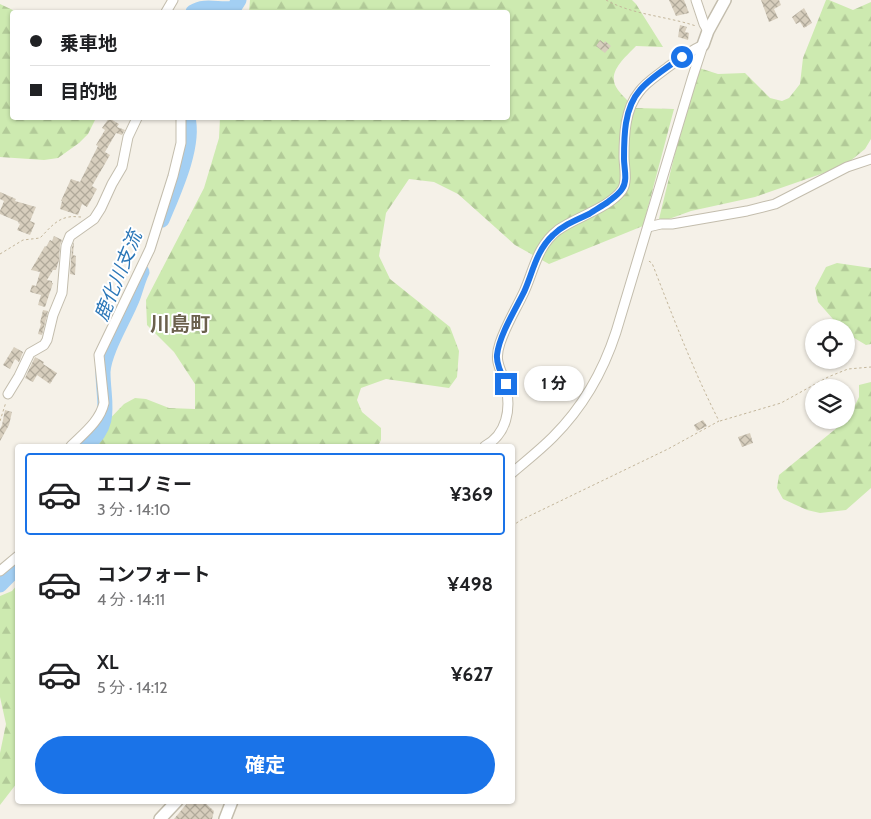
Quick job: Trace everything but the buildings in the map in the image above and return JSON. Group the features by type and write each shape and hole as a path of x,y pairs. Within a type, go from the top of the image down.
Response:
{"street":[{"path":"696,0 708,31"},
{"path":"515,471 553,437 574,413 603,368 612,345 648,228 692,78 708,31 725,0"},
{"path":"488,444 500,432 506,421 508,411 506,384 497,357 498,350 542,247 560,229 619,194 625,182 625,134 634,98 652,78 691,50 703,45"},
{"path":"8,394 30,353 44,345 48,340 53,315 62,292 66,246 70,236 94,219 101,208 122,167 128,136 136,120"},
{"path":"73,444 92,426 103,407 99,356 150,249 173,176 181,142 181,120"},
{"path":"648,228 661,224 672,224 775,204 847,167 871,159"},
{"path":"0,571 15,558"},
{"path":"160,819 174,804"},
{"path":"225,819 231,804"}],"path":[{"path":"606,0 618,7 676,20 708,31"},
{"path":"0,254 23,240 40,238 55,222 70,216 79,218 88,214"},
{"path":"640,253 652,264 707,398 719,421"},
{"path":"515,524 668,449 719,421 781,403 828,377 848,369 871,367"},
{"path":"0,421 8,394"}],"green space":[{"path":"250,0 632,0 663,47 636,46 618,66 614,78 615,84 620,93 635,108 674,109 643,226 549,264 515,245 458,194 434,182 409,179 386,213 379,256 390,279 450,327 459,351 457,377 449,388 386,379 361,388 357,400 362,412 381,428 379,444 90,444 98,431 124,404 135,398 146,399 169,408 195,409 195,384 174,352 147,325 146,300 204,188 219,138 220,120 510,120 510,10 249,10"},
{"path":"826,0 853,10 871,2 871,139 865,149 844,166 755,197 691,211 658,223 696,67 718,74 745,73 770,98 782,101 789,98 800,84 803,58"},
{"path":"0,4 13,10 10,10 10,120 95,120 88,134 58,158 44,160 0,157"},
{"path":"837,263 871,268 871,344 866,345 855,338 855,319 833,319 818,302 815,288 826,267"},
{"path":"871,382 871,488 846,510 820,513 807,510 783,499 777,488 779,475 835,429 855,429 855,405 859,397 859,385"},
{"path":"15,587 15,786 0,805 0,753 6,724 0,697 0,596 12,591"}],"waterway":[{"name":"鹿化川支流","path":"198,10 203,8 234,8 239,0"},
{"name":"鹿化川支流","path":"162,220 186,156 188,120"},
{"name":"鹿化川支流","path":"88,444 95,438 104,421 103,372 107,354 133,297 142,272"},
{"name":"鹿化川支流","path":"0,585 15,570"}],"district":[{"name":"川島町","path":"180,324"}],"route":[{"path":"506,384 498,362 498,350 542,247 560,229 619,194 625,182 625,134 634,98 652,78 682,57"}]}
